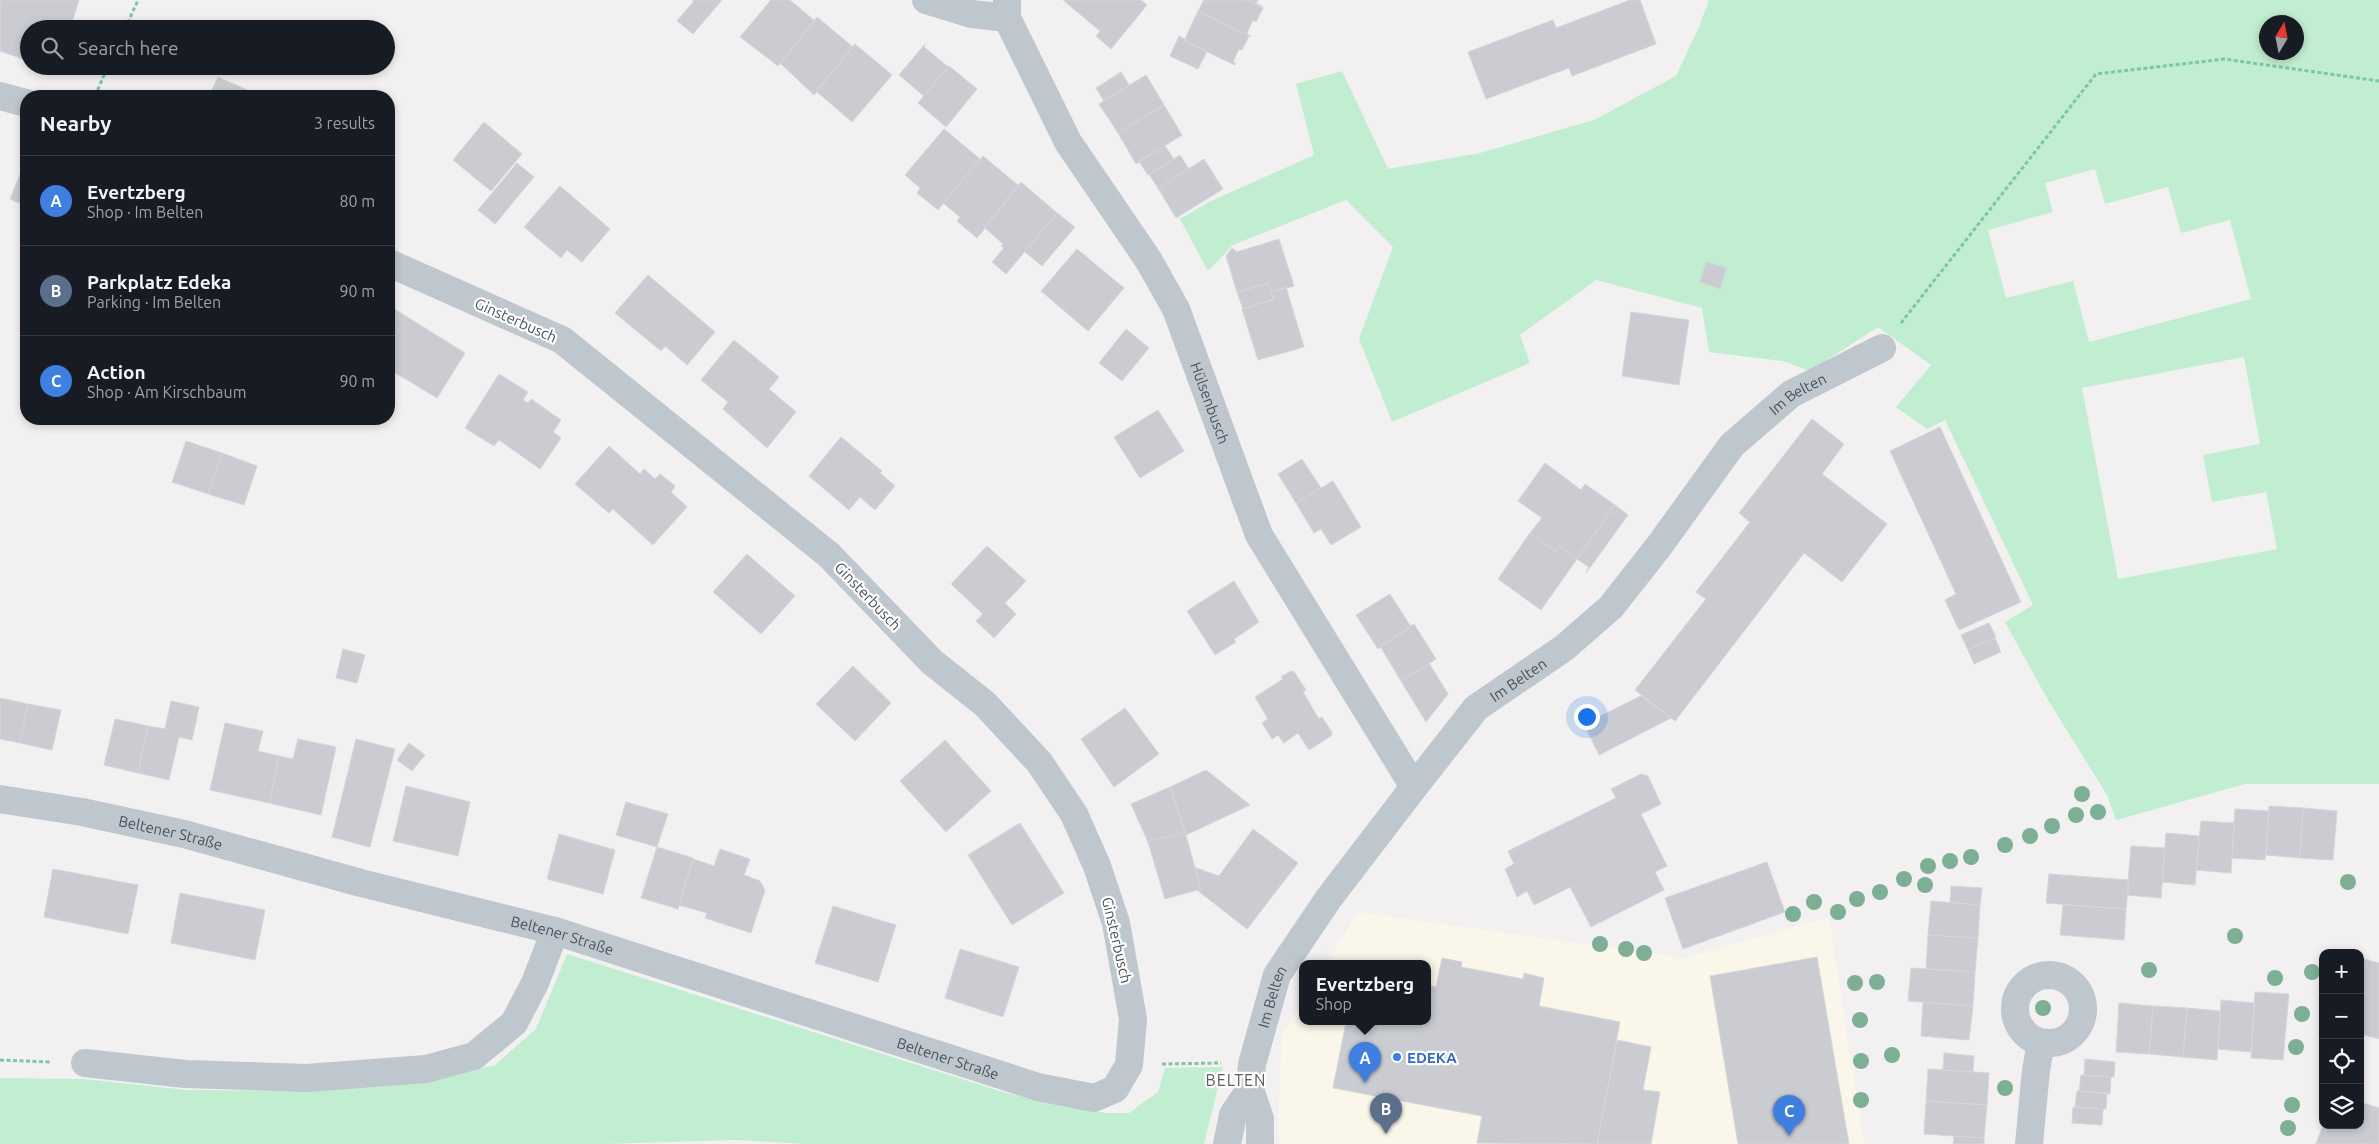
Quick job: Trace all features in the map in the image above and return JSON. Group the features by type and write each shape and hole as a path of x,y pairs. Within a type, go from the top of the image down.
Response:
{"street":[{"name":"Hülsenbusch","path":"926,0 972,14 1007,9 1068,142 1149,262 1176,310 1259,535 1414,787"},
{"path":"0,96 20,101"},
{"name":"Ginsterbusch","path":"395,266 562,340 829,555 932,662 985,704 1039,762 1074,814 1097,866 1116,923 1134,1020 1129,1065 1115,1089"},
{"name":"Im Belten","path":"1227,1144 1233,1115 1251,1076 1277,975 1329,898 1476,708 1564,648 1611,607 1659,546 1732,445 1791,394 1882,348"},
{"name":"Beltener Straße","path":"0,799 82,812 184,834 361,883 554,931 1038,1087 1094,1098 1115,1089"},
{"path":"85,1063 185,1074 307,1078 426,1069 474,1056 514,1023 535,983 554,931"},
{"path":"2029,1144 2036,1070 2041,1043"},
{"path":"1251,1076 1260,1119 1260,1144"}],"path":[{"path":"129,20 138,0"},
{"path":"1882,348 2096,74 2224,59 2379,81"},
{"path":"98,90 104,75"},
{"path":"0,1060 85,1063"},
{"path":"1129,1065 1199,1063 1251,1076"}],"shaded area":[{"path":"1358,912 1684,958 1829,917 1864,1144 1280,1144 1278,1130 1282,1034 1299,1007 1299,1025 1431,1025 1431,960 1328,960"}],"green space":[{"path":"1709,0 2379,0 2379,784 2245,784 2116,820 2107,795 2048,700 2005,622 2033,605 1945,420 1927,429 1896,407 1931,365 1878,327 1810,371 1783,361 1709,352 1702,308 1596,280 1520,335 1530,363 1392,422 1359,339 1393,247 1346,200 1233,245 1208,271 1180,219 1209,202 1314,155 1296,84 1342,71 1388,169 1480,153 1594,120 1676,76 1699,27","holes":["2095,169 2105,204 2168,187 2181,233 2230,220 2251,299 2089,342 2073,281 2006,298 1988,230 2053,212 2045,183","2244,357 2260,444 2203,455 2212,502 2266,492 2277,549 2118,579 2082,388"]},
{"path":"567,954 1006,1093 1106,1113 1129,1113 1158,1092 1165,1068 1223,1067 1204,1144 807,1144 735,1140 603,1144 0,1144 0,1078 84,1079 186,1090 306,1091 438,1079 495,1065 536,1029"}],"building":[{"path":"0,0 79,0 73,20 20,20 20,58 0,51"},
{"path":"692,0 722,0 693,34 677,21 694,1"},
{"path":"771,0 790,0 815,21 778,66 740,37"},
{"path":"1063,0 1141,0 1147,5 1111,49 1096,36 1100,31"},
{"path":"1204,0 1247,0 1263,8 1256,22 1253,20 1247,33 1251,37 1198,11"},
{"path":"1247,0 1258,0 1256,3 1263,7"},
{"path":"1630,0 1640,0 1656,44 1572,76 1569,68 1486,99 1468,52 1553,20 1556,28"},
{"path":"1198,11 1249,36 1242,50 1239,49 1233,62 1235,65 1184,41"},
{"path":"817,17 853,47 814,95 780,63"},
{"path":"1179,36 1185,39 1184,41 1207,51 1198,69 1170,56"},
{"path":"855,44 892,75 852,122 816,91"},
{"path":"925,44 924,47 949,66 924,96 899,75"},
{"path":"949,66 977,89 946,127 918,103"},
{"path":"1121,72 1129,85 1104,101 1096,88"},
{"path":"1146,75 1164,105 1118,133 1099,104"},
{"path":"218,77 247,90 212,90"},
{"path":"1164,105 1182,135 1136,164 1118,133"},
{"path":"484,122 522,154 491,191 453,160"},
{"path":"944,129 980,159 938,210 917,193 920,188 905,175"},
{"path":"1165,146 1174,159 1148,175 1139,161"},
{"path":"1180,155 1189,169 1158,188 1149,174"},
{"path":"983,156 1019,186 977,238 957,221 960,217 943,203"},
{"path":"1204,159 1223,189 1176,218 1158,188"},
{"path":"517,163 534,177 495,224 478,210"},
{"path":"20,175 20,203 10,199"},
{"path":"1021,182 1057,213 1006,274 992,262 1004,248 1001,246 1003,244 984,227"},
{"path":"560,186 610,229 582,262 567,250 561,258 524,227"},
{"path":"1057,213 1075,227 1042,266 1025,252"},
{"path":"1279,239 1294,286 1271,292 1268,283 1237,292 1226,256 1232,248 1237,252"},
{"path":"1077,249 1124,288 1088,331 1041,291"},
{"path":"1706,262 1727,268 1720,289 1700,282"},
{"path":"648,275 715,332 687,365 665,346 661,351 615,313"},
{"path":"1268,283 1274,299 1243,309 1237,292"},
{"path":"1286,287 1304,347 1258,360 1242,309 1274,299 1271,292"},
{"path":"395,309 465,353 437,398 395,373"},
{"path":"1631,312 1689,320 1679,385 1622,376"},
{"path":"1126,329 1149,348 1122,381 1099,363"},
{"path":"734,340 779,377 769,389 796,412 767,448 723,409 728,402 701,380"},
{"path":"499,374 528,392 523,400 528,403 531,399 561,420 553,432 561,438 540,469 499,440 494,446 465,428"},
{"path":"1158,410 1184,451 1140,478 1114,437"},
{"path":"1812,419 1844,444 1822,474 1887,524 1842,582 1804,553 1675,721 1635,690 1706,599 1696,592 1750,522 1739,513"},
{"path":"1940,427 2021,602 1959,630 1945,600 1956,594 1890,451"},
{"path":"841,437 882,471 880,473 895,486 875,510 860,497 849,510 809,476"},
{"path":"186,441 222,453 208,494 172,482"},
{"path":"609,446 640,474 644,469 655,479 660,474 675,486 671,492 687,507 653,545 613,509 609,513 575,484"},
{"path":"222,453 257,466 244,505 208,494"},
{"path":"1302,459 1321,488 1296,503 1278,474"},
{"path":"1545,463 1581,490 1585,484 1615,505 1577,559 1559,546 1556,552 1530,533 1542,518 1518,501"},
{"path":"1333,481 1361,527 1331,545 1321,529 1314,533 1296,503"},
{"path":"1615,505 1628,515 1586,573 1589,567 1577,559"},
{"path":"1530,533 1556,552 1559,546 1577,559 1541,610 1498,579"},
{"path":"987,546 1026,581 1005,603 1016,614 994,638 976,621 983,614 951,584"},
{"path":"747,554 795,596 761,634 713,592"},
{"path":"1234,581 1259,622 1234,639 1236,642 1215,655 1187,611"},
{"path":"1390,594 1411,627 1378,649 1356,615"},
{"path":"1989,623 1996,637 1968,650 1961,635"},
{"path":"1414,624 1436,659 1401,681 1380,646"},
{"path":"1995,638 2001,652 1974,664 1968,650"},
{"path":"343,649 365,655 357,683 336,678"},
{"path":"1429,663 1448,694 1426,722 1401,681"},
{"path":"853,666 891,703 855,741 816,704"},
{"path":"1291,671 1294,672 1306,690 1303,692 1319,719 1322,717 1332,732 1331,736 1309,750 1298,733 1284,743 1278,735 1272,739 1262,723 1268,719 1255,697 1283,679 1281,677"},
{"path":"1641,696 1671,718 1599,755 1584,724"},
{"path":"0,698 28,704 20,743 0,739"},
{"path":"171,701 199,707 192,740 179,737 169,780 138,773 148,726 165,729"},
{"path":"28,704 61,710 52,750 20,743"},
{"path":"1125,708 1159,754 1114,787 1081,739"},
{"path":"115,719 148,726 138,773 104,765"},
{"path":"225,723 263,731 258,751 279,756 269,803 210,790"},
{"path":"298,739 336,747 321,815 269,803 279,756 293,759"},
{"path":"356,739 395,749 370,847 332,837"},
{"path":"945,740 991,791 946,832 900,781"},
{"path":"409,743 425,755 412,771 397,760"},
{"path":"1206,770 1250,805 1186,835 1170,787"},
{"path":"1641,774 1648,776 1661,804 1641,814 1667,866 1655,872 1664,890 1591,927 1570,887 1534,905 1527,891 1517,897 1505,869 1514,864 1508,851 1616,798 1611,789"},
{"path":"406,786 470,802 458,856 393,841"},
{"path":"1170,787 1185,832 1148,842 1131,804"},
{"path":"626,802 668,814 657,847 616,835"},
{"path":"2269,806 2303,808 2300,858 2266,855"},
{"path":"2303,808 2337,811 2333,860 2300,858"},
{"path":"2235,809 2269,811 2265,860 2232,858"},
{"path":"2201,821 2234,823 2231,873 2196,870"},
{"path":"1020,823 1064,893 1012,925 968,855"},
{"path":"1253,829 1298,863 1247,929 1197,890 1201,889 1194,867 1219,876"},
{"path":"1185,832 1201,889 1165,899 1148,842"},
{"path":"2166,833 2199,836 2195,885 2162,882"},
{"path":"559,834 615,850 603,894 547,879"},
{"path":"2131,846 2165,848 2161,898 2127,895"},
{"path":"657,847 693,858 678,909 641,898"},
{"path":"720,849 750,859 744,875 760,881 765,890 751,933 705,918 707,913 679,905 693,859 714,866"},
{"path":"1767,862 1785,912 1683,949 1665,898"},
{"path":"53,869 138,885 128,934 44,917"},
{"path":"2049,874 2129,880 2126,909 2046,903"},
{"path":"1951,886 1982,888 1980,905 1950,902"},
{"path":"180,893 265,910 255,960 171,943"},
{"path":"1931,901 1980,905 1978,938 1928,935"},
{"path":"2063,905 2126,909 2124,940 2060,935"},
{"path":"833,906 896,925 878,982 815,963"},
{"path":"1928,935 1978,938 1975,972 1926,969"},
{"path":"960,949 1019,967 1003,1017 945,998"},
{"path":"1817,957 1849,1144 1738,1144 1710,976"},
{"path":"1442,958 1462,962 1461,967 1523,979 1524,973 1544,978 1539,1006 1620,1022 1597,1144 1477,1143 1482,1116 1333,1088 1345,1025 1431,1025 1431,986 1436,987"},
{"path":"2364,959 2379,963 2379,1039 2364,1035"},
{"path":"1911,968 1975,972 1973,1006 1908,1001"},
{"path":"2255,992 2289,994 2283,1060 2251,1058"},
{"path":"2221,1000 2254,1003 2251,1052 2218,1049"},
{"path":"1923,1002 1973,1006 1969,1040 1921,1036"},
{"path":"2119,1003 2153,1006 2149,1054 2116,1052"},
{"path":"2153,1006 2187,1008 2183,1057 2149,1054"},
{"path":"2187,1008 2220,1011 2217,1060 2183,1057"},
{"path":"1617,1040 1651,1047 1643,1090 1660,1092 1651,1144 1597,1144"},
{"path":"1944,1053 1974,1056 1973,1072 1943,1070"},
{"path":"2085,1059 2115,1062 2114,1077 2084,1075"},
{"path":"1928,1069 1989,1073 1987,1105 1926,1101"},
{"path":"2081,1075 2111,1077 2110,1094 2079,1091"},
{"path":"2077,1091 2107,1093 2106,1109 2075,1107"},
{"path":"1926,1101 1987,1105 1984,1138 1924,1134"},
{"path":"2364,1103 2379,1108 2379,1144 2316,1144 2322,1129 2364,1129"},
{"path":"2073,1107 2103,1109 2102,1125 2072,1123"},
{"path":"1954,1136 1984,1138 1984,1144 1953,1144"}],"place":[{"name":"EDEKA","path":"1397,1057"},
{"name":"Evertzberg","path":"1365,1083"},
{"name":"Parkplatz Edeka","path":"1386,1134"},
{"name":"Action","path":"1789,1136"}],"district":[{"name":"BELTEN","path":"1236,1080"}]}
